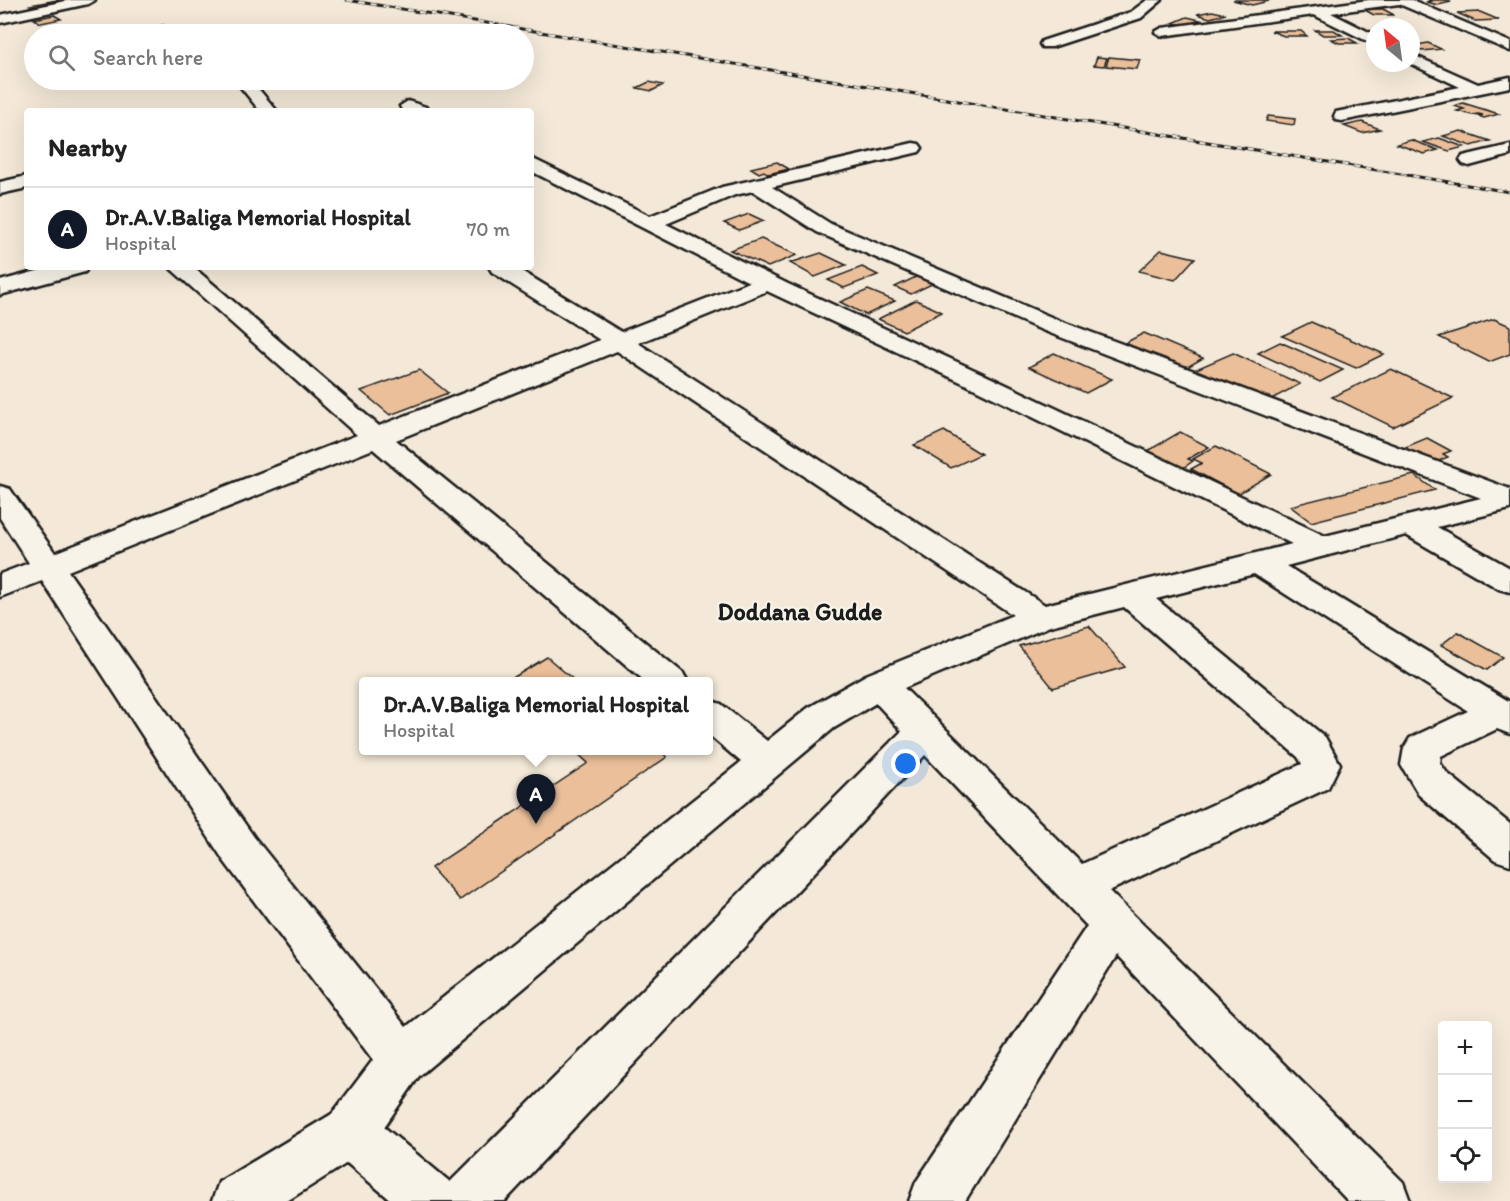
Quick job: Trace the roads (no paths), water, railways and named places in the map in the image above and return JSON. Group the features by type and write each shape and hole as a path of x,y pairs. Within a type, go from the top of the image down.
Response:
{"street":[{"path":"0,19 88,0"},
{"path":"1047,44 1136,15 1155,0"},
{"path":"1331,0 1358,5"},
{"path":"1162,32 1400,0 1510,47"},
{"path":"1248,8 1283,15"},
{"path":"1316,11 1366,36"},
{"path":"1420,62 1476,89"},
{"path":"1342,116 1510,82"},
{"path":"251,90 266,108"},
{"path":"651,223 729,191 913,148"},
{"path":"1469,160 1510,150"},
{"path":"534,165 768,283 1322,547"},
{"path":"0,188 24,183"},
{"path":"755,184 824,228 1050,325 1510,500"},
{"path":"0,288 67,270"},
{"path":"183,270 375,437 665,677"},
{"path":"505,270 618,341 1040,617"},
{"path":"0,586 768,283"},
{"path":"0,495 239,849 402,1060"},
{"path":"238,1201 350,1132 402,1060 821,718 879,684 1040,617 1510,500"},
{"path":"1410,525 1510,582"},
{"path":"1259,562 1504,716"},
{"path":"1075,887 1314,777 1320,764 1312,747 1130,595"},
{"path":"879,684 1384,1201"},
{"path":"1504,716 1423,748 1420,765 1432,784 1510,848"},
{"path":"713,717 767,762"},
{"path":"469,1201 924,732"},
{"path":"935,1201 1112,924"},
{"path":"350,1132 432,1201"}],"railway":[{"path":"347,0 492,24"},
{"path":"534,31 1510,192"}],"place":[{"name":"Dr.A.V.Baliga Memorial Hospital","path":"536,824"}],"district":[{"name":"Doddana Gudde","path":"800,612"}]}
